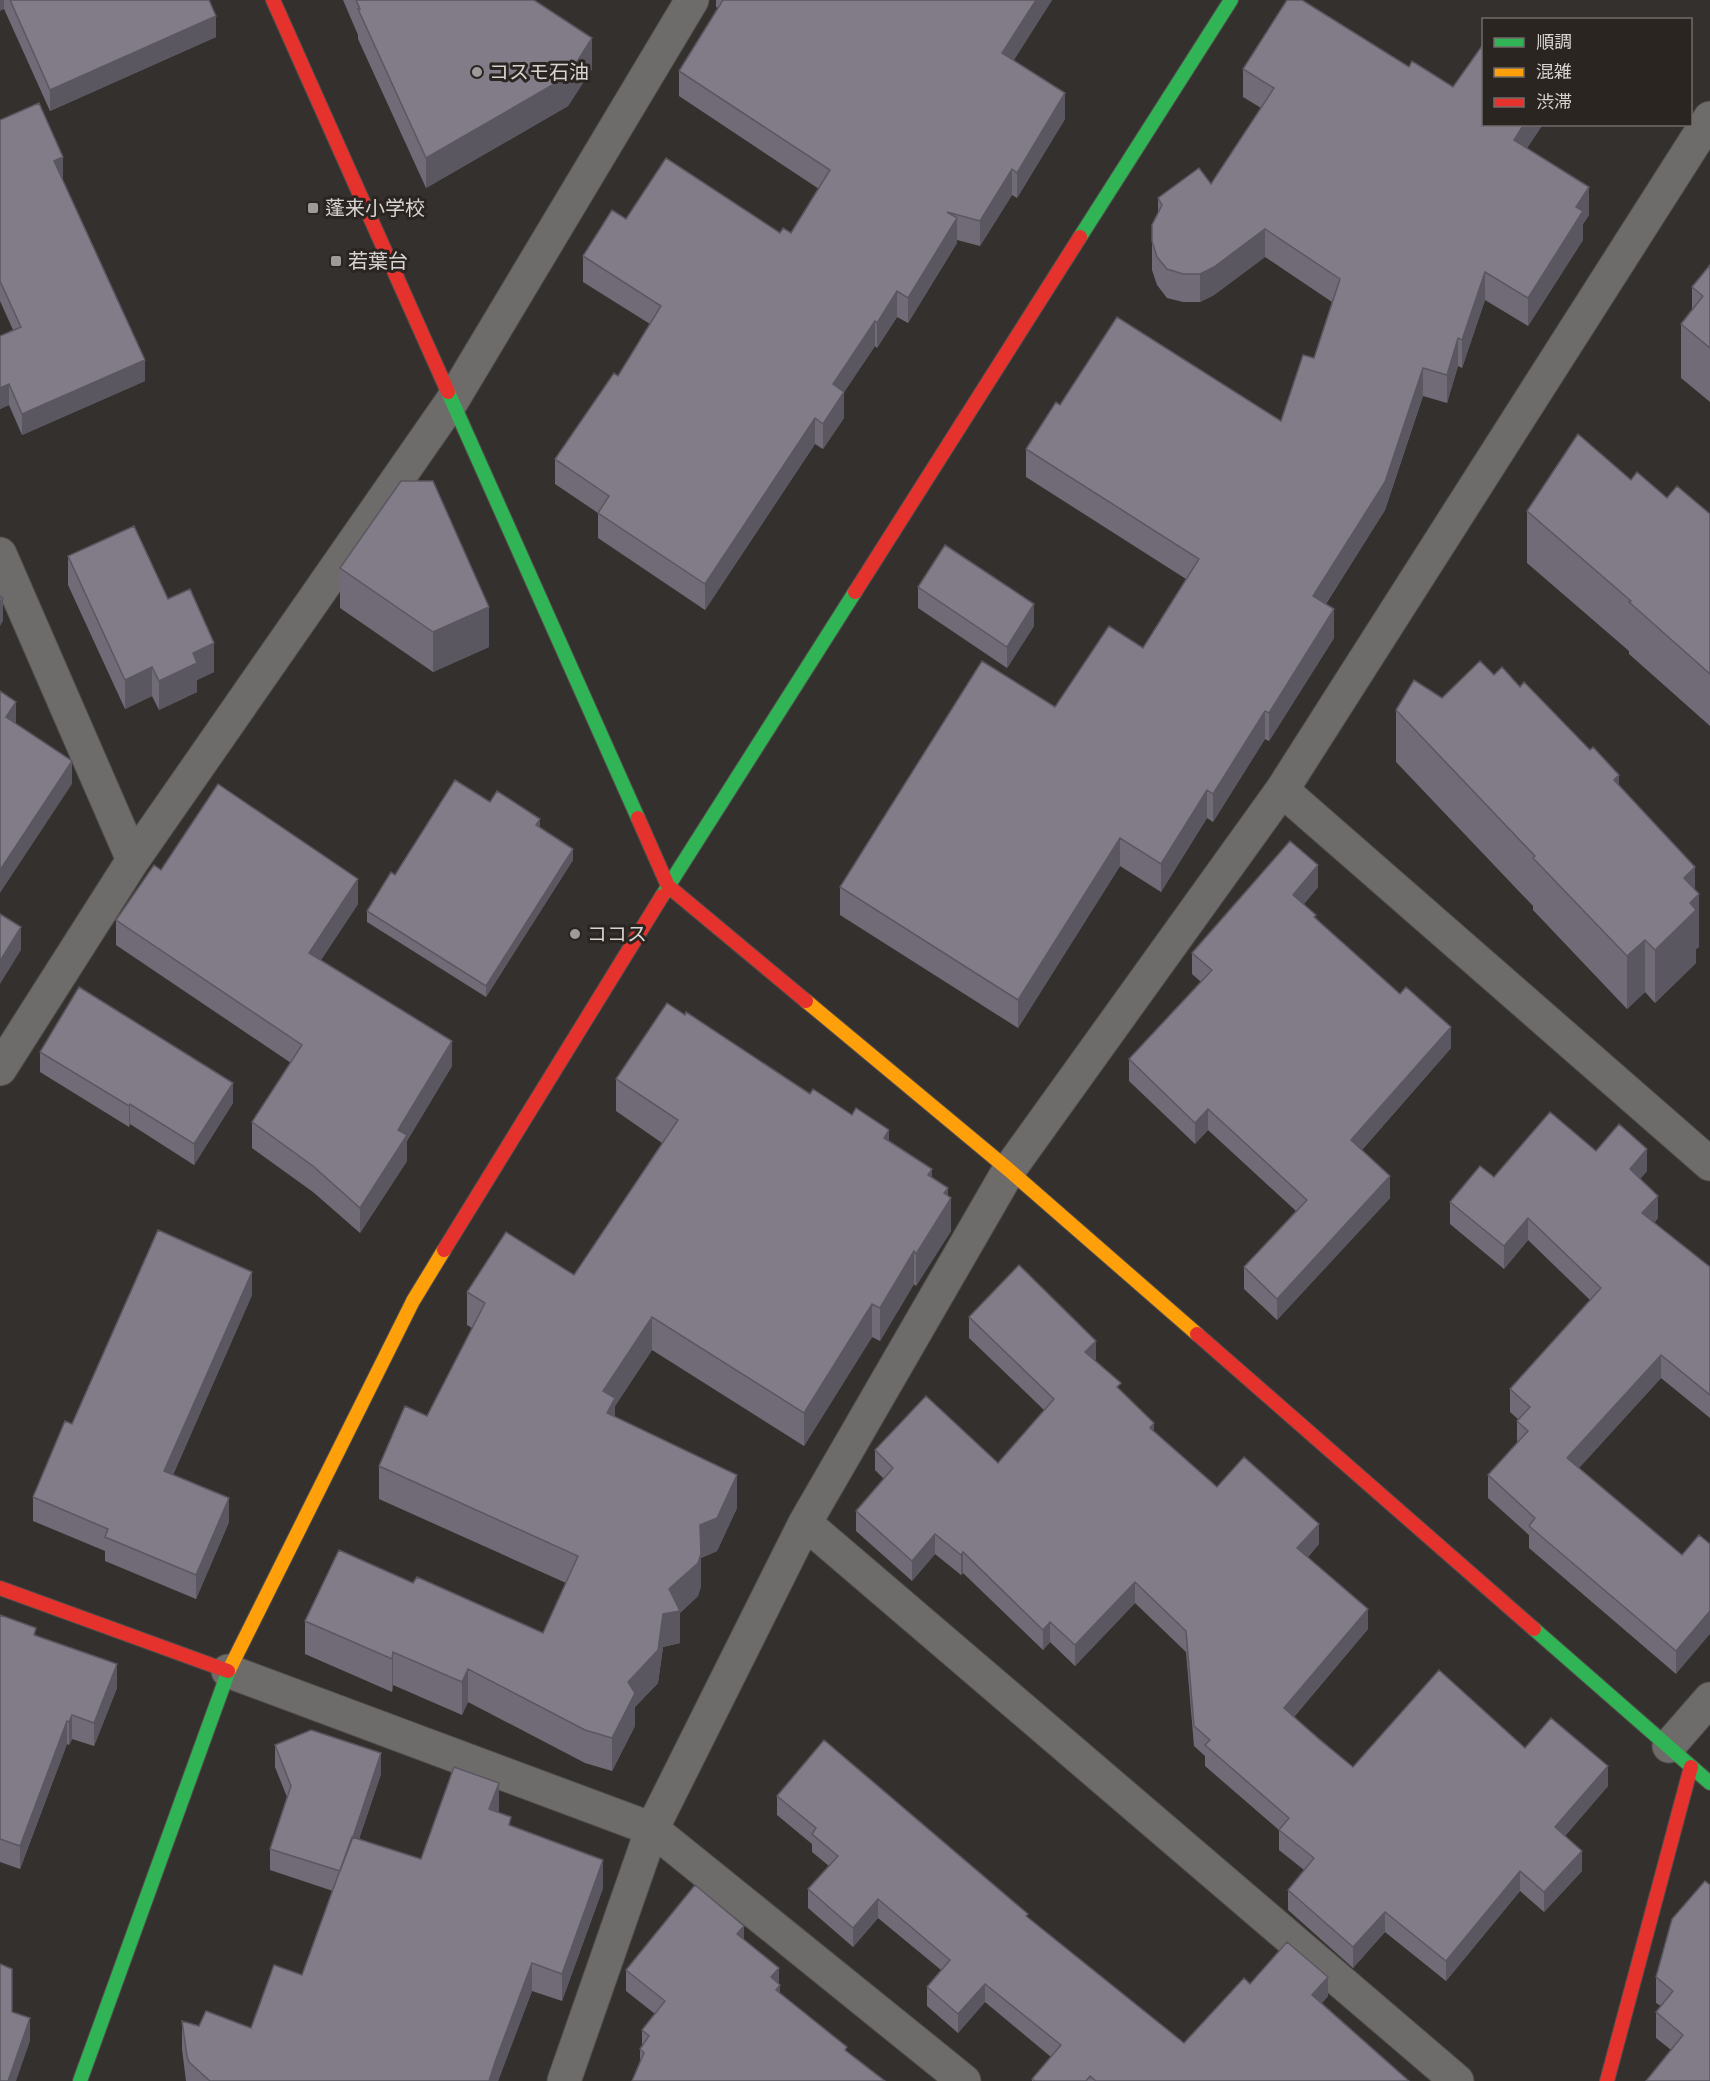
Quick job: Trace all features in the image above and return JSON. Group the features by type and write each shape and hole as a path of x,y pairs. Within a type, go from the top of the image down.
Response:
{"street":[{"path":"273,0 668,886 1009,1170 1710,1783"},
{"path":"0,1069 132,860 452,401 692,0"},
{"path":"80,2081 228,1671 413,1301 668,886 1231,0"},
{"path":"564,2081 652,1829 805,1523 1009,1170 1282,790 1710,118"},
{"path":"0,554 132,860"},
{"path":"1282,790 1710,1164"},
{"path":"805,1523 1457,2081"},
{"path":"0,1588 652,1829 964,2081"},
{"path":"1607,2081 1680,1757 1710,1699"}],"building":[{"path":"10,0 209,0 216,16 50,90"},
{"path":"356,0 534,0 592,38 568,76 426,158 358,9 360,9"},
{"path":"723,0 1036,0 1002,53 1065,93 1017,173 1012,169 980,221 947,212 957,218 908,298 897,291 877,323 875,321 833,384 844,392 823,424 815,418 705,584 598,513 609,496 555,459 614,373 618,376 661,306 583,256 612,210 626,219 666,158 780,233 783,228 791,233 830,170 679,71"},
{"path":"1287,0 1302,0 1409,67 1412,61 1453,87 1482,46 1482,126 1523,126 1514,140 1589,187 1576,207 1583,211 1528,298 1485,272 1462,340 1458,338 1447,375 1423,368 1385,482 1313,596 1334,609 1269,713 1265,711 1213,794 1207,790 1161,864 1120,838 1018,1000 840,887 982,661 1055,707 1109,626 1143,648 1199,559 1026,449 1056,402 1060,405 1117,317 1281,421 1303,355 1314,358 1340,279 1265,229 1214,267 1200,274 1183,274 1167,269 1157,257 1152,241 1152,225 1162,205 1158,198 1199,168 1211,184 1274,88 1243,69"},
{"path":"39,103 63,157 54,161 145,360 22,414 9,384 0,388 0,336 21,327 0,281 0,120"},
{"path":"1710,265 1710,348 1681,324 1703,296 1692,287"},
{"path":"1578,434 1631,480 1637,472 1667,498 1677,486 1710,514 1710,674 1629,602 1631,601 1527,511"},
{"path":"401,481 433,481 489,607 433,632 340,568"},
{"path":"134,526 168,599 190,589 214,643 193,653 197,663 159,681 152,667 125,680 68,556"},
{"path":"945,545 1034,604 1007,647 918,587"},
{"path":"1480,661 1494,675 1502,667 1520,687 1524,682 1590,750 1593,747 1619,775 1614,780 1695,867 1684,878 1699,894 1690,903 1696,910 1655,950 1645,940 1627,956 1396,710 1414,680 1442,698"},
{"path":"0,691 16,702 6,717 72,761 0,870"},
{"path":"455,780 490,802 497,791 540,819 536,825 573,849 486,986 367,911 391,872 395,875"},
{"path":"218,784 358,879 309,953 452,1041 398,1130 407,1135 360,1208 313,1166 252,1122 302,1045 116,920 154,865 161,870"},
{"path":"1290,841 1318,865 1293,895 1316,915 1314,917 1400,994 1406,987 1451,1027 1351,1140 1390,1176 1277,1299 1244,1267 1307,1200 1208,1109 1195,1123 1129,1059 1212,970 1192,953"},
{"path":"0,914 21,927 0,961"},
{"path":"79,987 233,1083 194,1144 40,1052"},
{"path":"667,1003 685,1015 686,1012 810,1094 813,1089 852,1115 856,1108 889,1130 884,1138 932,1169 928,1175 948,1188 944,1193 951,1198 916,1254 914,1251 880,1308 872,1304 804,1413 652,1317 603,1391 615,1398 607,1413 737,1475 717,1518 700,1525 701,1554 698,1563 669,1589 680,1611 663,1614 658,1650 628,1682 635,1693 612,1738 585,1730 468,1669 462,1682 393,1652 392,1659 305,1621 339,1550 413,1583 417,1577 543,1633 578,1556 379,1466 405,1406 427,1416 485,1303 467,1292 506,1232 574,1275 678,1120 616,1079"},
{"path":"1550,1112 1596,1151 1619,1124 1647,1149 1630,1169 1658,1196 1642,1213 1710,1267 1710,1395 1661,1355 1567,1458 1682,1555 1699,1535 1710,1544 1710,1611 1676,1651 1529,1526 1535,1518 1488,1475 1528,1431 1517,1421 1530,1407 1510,1389 1601,1288 1528,1218 1504,1246 1450,1202 1480,1166 1494,1177"},
{"path":"158,1230 252,1272 164,1471 229,1498 196,1575 105,1537 108,1529 33,1497 65,1421 72,1424"},
{"path":"1019,1265 1096,1341 1085,1352 1121,1383 1117,1387 1154,1423 1150,1428 1217,1487 1244,1457 1319,1524 1297,1548 1368,1609 1284,1708 1320,1740 1353,1767 1439,1670 1525,1748 1551,1718 1608,1766 1555,1827 1582,1851 1544,1892 1520,1871 1446,1961 1385,1912 1353,1947 1288,1890 1314,1858 1279,1830 1289,1818 1205,1745 1210,1740 1194,1726 1186,1631 1135,1582 1075,1645 1050,1622 1043,1630 963,1552 961,1555 935,1534 912,1561 856,1511 893,1468 875,1450 926,1396 998,1463 1054,1399 969,1317"},
{"path":"0,1615 36,1628 34,1635 117,1664 94,1723 72,1715 69,1722 67,1721 20,1846 0,1839"},
{"path":"311,1730 381,1753 340,1871 270,1849 291,1786 275,1745"},
{"path":"824,1740 1028,1914 1026,1916 1184,2043 1244,1978 1250,1984 1287,1942 1328,1977 1312,1995 1409,2081 1096,2081 1090,2076 1086,2081 1035,2081 1032,2079 1061,2045 985,1984 958,2014 927,1987 950,1960 878,1899 853,1928 808,1889 838,1856 812,1834 816,1828 777,1796"},
{"path":"454,1767 499,1783 489,1809 511,1817 509,1825 603,1860 562,1974 532,1963 489,2081 210,2081 189,2062 182,2021 199,2026 206,2011 251,2028 274,1965 302,1975 352,1837 421,1859"},
{"path":"1705,1881 1710,1885 1710,2081 1646,2081 1683,2035 1656,2012 1673,1991 1656,1977 1672,1919"},
{"path":"695,1885 744,1926 737,1934 779,1968 771,1977 780,1985 776,1990 847,2047 845,2050 885,2081 632,2081 644,2053 640,2049 649,2036 642,2030 665,2001 626,1970"},
{"path":"0,1964 12,1969 12,2012 30,2018 8,2081 0,2081"}],"traffic: fast":[{"path":"1080,237 1231,0"},
{"path":"448,392 638,818"},
{"path":"662,896 855,592"},
{"path":"1534,1629 1710,1783"},
{"path":"80,2081 229,1670"}],"traffic: slow":[{"path":"806,1001 1009,1170 1197,1334"},
{"path":"229,1670 413,1301 444,1250"}],"traffic: jam":[{"path":"273,0 448,392"},
{"path":"855,592 1080,237"},
{"path":"638,818 668,886 806,1001"},
{"path":"444,1250 662,896"},
{"path":"1197,1334 1534,1629"},
{"path":"0,1588 228,1671"},
{"path":"1607,2081 1691,1767"}],"place":[{"name":"コスモ石油","path":"477,72"},
{"name":"蓬来小学校","path":"313,208"},
{"name":"若葉台","path":"336,261"},
{"name":"ココス","path":"575,934"}]}
